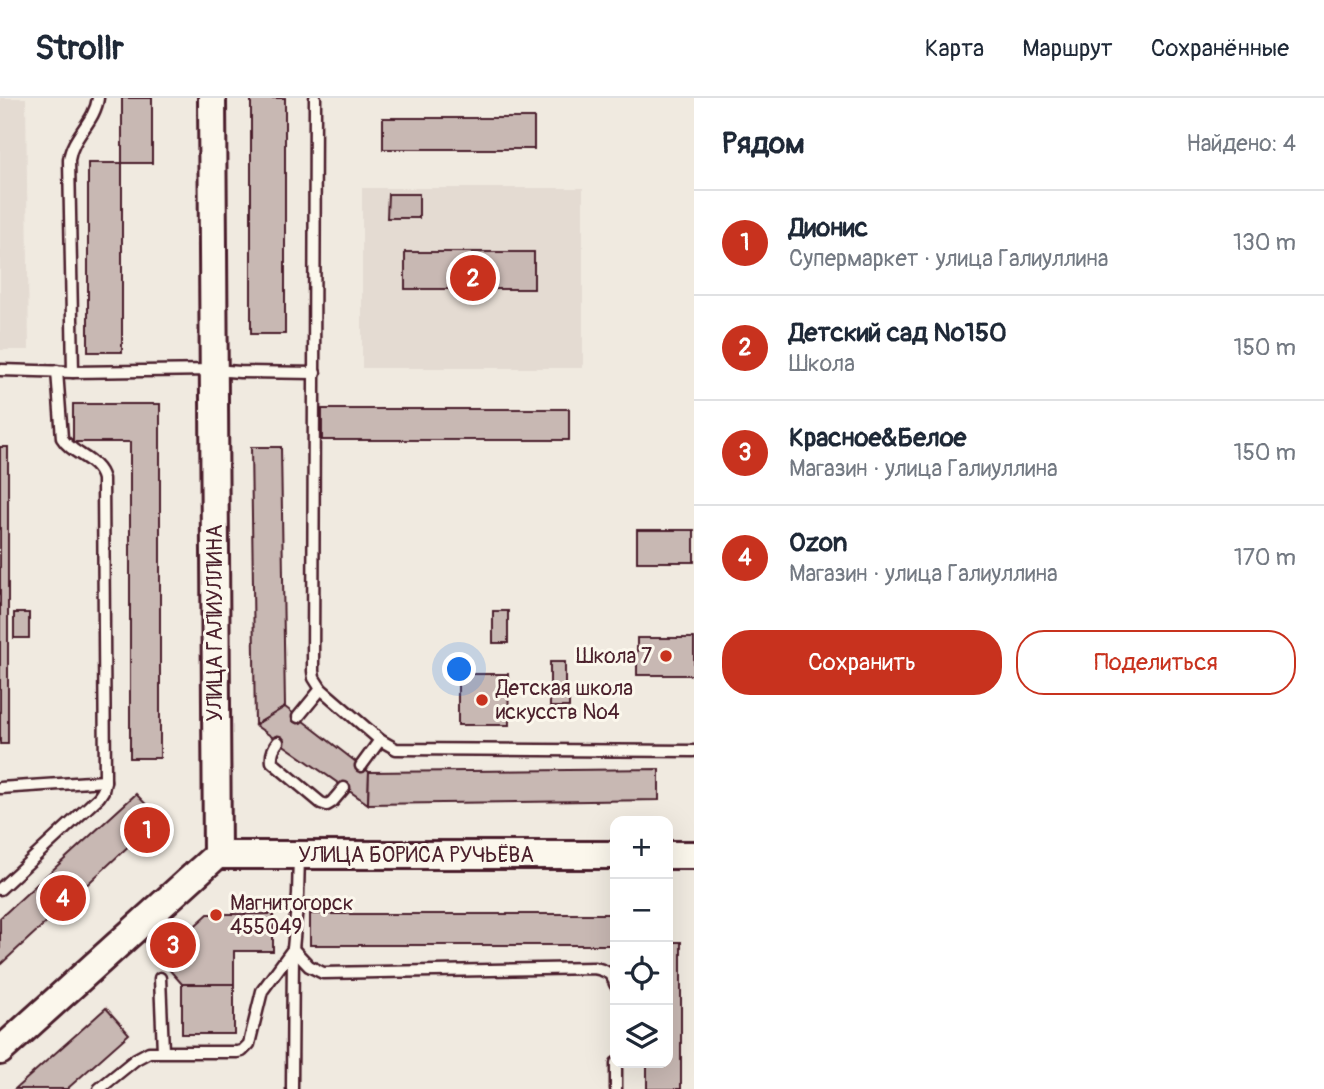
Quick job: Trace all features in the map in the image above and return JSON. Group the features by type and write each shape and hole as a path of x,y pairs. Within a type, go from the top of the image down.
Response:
{"street":[{"name":"УЛИЦА ГАЛИУЛЛИНА","path":"212,98 217,855"},
{"name":"УЛИЦА БОРИСА РУЧЬЁВА","path":"217,855 610,855"},
{"path":"0,1051 217,855"},
{"path":"673,855 694,855"}],"lane":[{"path":"73,372 69,160 73,144 93,117 98,98"},
{"path":"315,98 314,678 321,689 380,740 388,746 405,750 694,751"},
{"path":"0,370 315,373"},
{"path":"0,888 99,797 105,782 103,479 100,469 61,438 57,371"},
{"path":"298,717 321,689"},
{"path":"361,766 380,740"},
{"path":"278,742 271,756 272,762 321,803 327,805 332,802 344,788"},
{"path":"0,788 105,782"},
{"path":"292,1089 293,949 299,855"},
{"path":"293,949 309,966 323,973 594,968 610,974"},
{"path":"99,1089 136,1059 149,1052 237,1052 246,1048 251,1040 262,991 293,949"},
{"path":"160,978 163,1051"},
{"path":"616,1068 616,1089"}],"shaded area":[{"path":"0,98 26,98 29,350 0,350"},
{"path":"362,188 583,188 583,368 362,368"}],"building":[{"path":"122,98 152,98 152,163 122,163"},
{"path":"251,98 285,98 285,334 251,334"},
{"path":"383,118 534,118 534,149 383,149"},
{"path":"88,163 122,163 122,352 88,352"},
{"path":"388,194 419,194 419,218 387,218"},
{"path":"405,252 534,252 534,289 405,289"},
{"path":"73,404 160,404 160,758 130,758 130,442 73,442"},
{"path":"322,409 569,409 569,440 322,440"},
{"path":"0,447 8,447 8,744 0,744"},
{"path":"251,447 281,447 285,707 255,725"},
{"path":"637,530 694,530 694,562 637,562"},
{"path":"493,611 508,611 508,643 493,643"},
{"path":"14,613 29,613 29,638 14,638"},
{"name":"Школа 7","path":"637,638 694,638 694,675 637,675"},
{"path":"550,662 565,662 565,688 550,688"},
{"path":"458,674 508,674 509,725 458,725"},
{"path":"550,694 569,694 569,707 550,707"},
{"path":"285,707 369,772 368,804 255,725"},
{"path":"659,769 659,800 368,804 369,772"},
{"path":"136,794 159,818 0,965 0,918"},
{"path":"208,914 273,914 273,951 234,951 234,984 182,984 159,958"},
{"path":"310,914 610,914 610,945 310,945"},
{"path":"673,942 681,942 681,1089 647,1089 647,1068 673,1068"},
{"path":"182,984 234,984 234,1034 182,1034"},
{"path":"106,1008 129,1034 67,1089 15,1089"}],"place":[{"name":"Детский сад №150","path":"473,278"},
{"name":"Школа 7","path":"666,656"},
{"name":"Детская школа искусств №4","path":"482,700"},
{"name":"Дионис","path":"147,830"},
{"name":"Ozon","path":"63,898"},
{"name":"Магнитогорск 455049","path":"216,915"},
{"name":"Красное&Белое","path":"173,945"}]}
